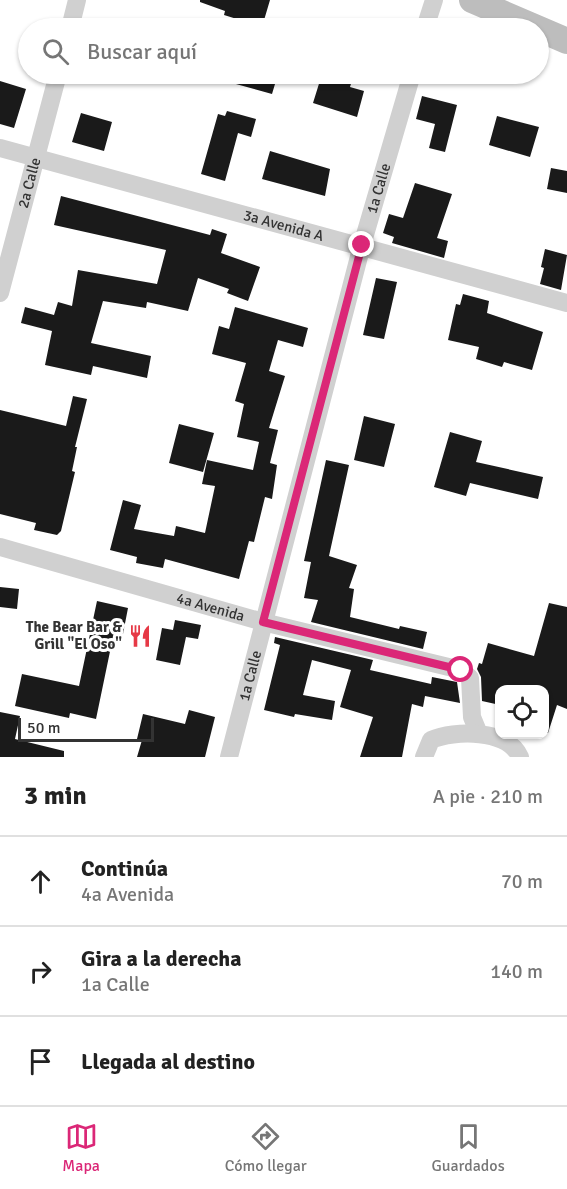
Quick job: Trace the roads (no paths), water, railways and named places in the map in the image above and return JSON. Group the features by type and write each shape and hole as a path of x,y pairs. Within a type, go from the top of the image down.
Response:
{"street":[{"path":"73,18 78,0"},
{"path":"428,18 434,0"},
{"path":"472,0 514,18"},
{"path":"549,33 567,41"},
{"name":"2a Calle","path":"0,293 55,84"},
{"name":"1a Calle","path":"229,757 362,245 409,84"},
{"name":"3a Avenida A","path":"0,148 362,245 567,303"},
{"name":"4a Avenida","path":"0,547 263,622 467,673 472,686 472,717 479,734"},
{"path":"424,757 431,740 442,735 479,734 513,746 520,757"}],"place":[{"name":"The Bear Bar & Grill \"El Oso\"","path":"140,636"}]}
